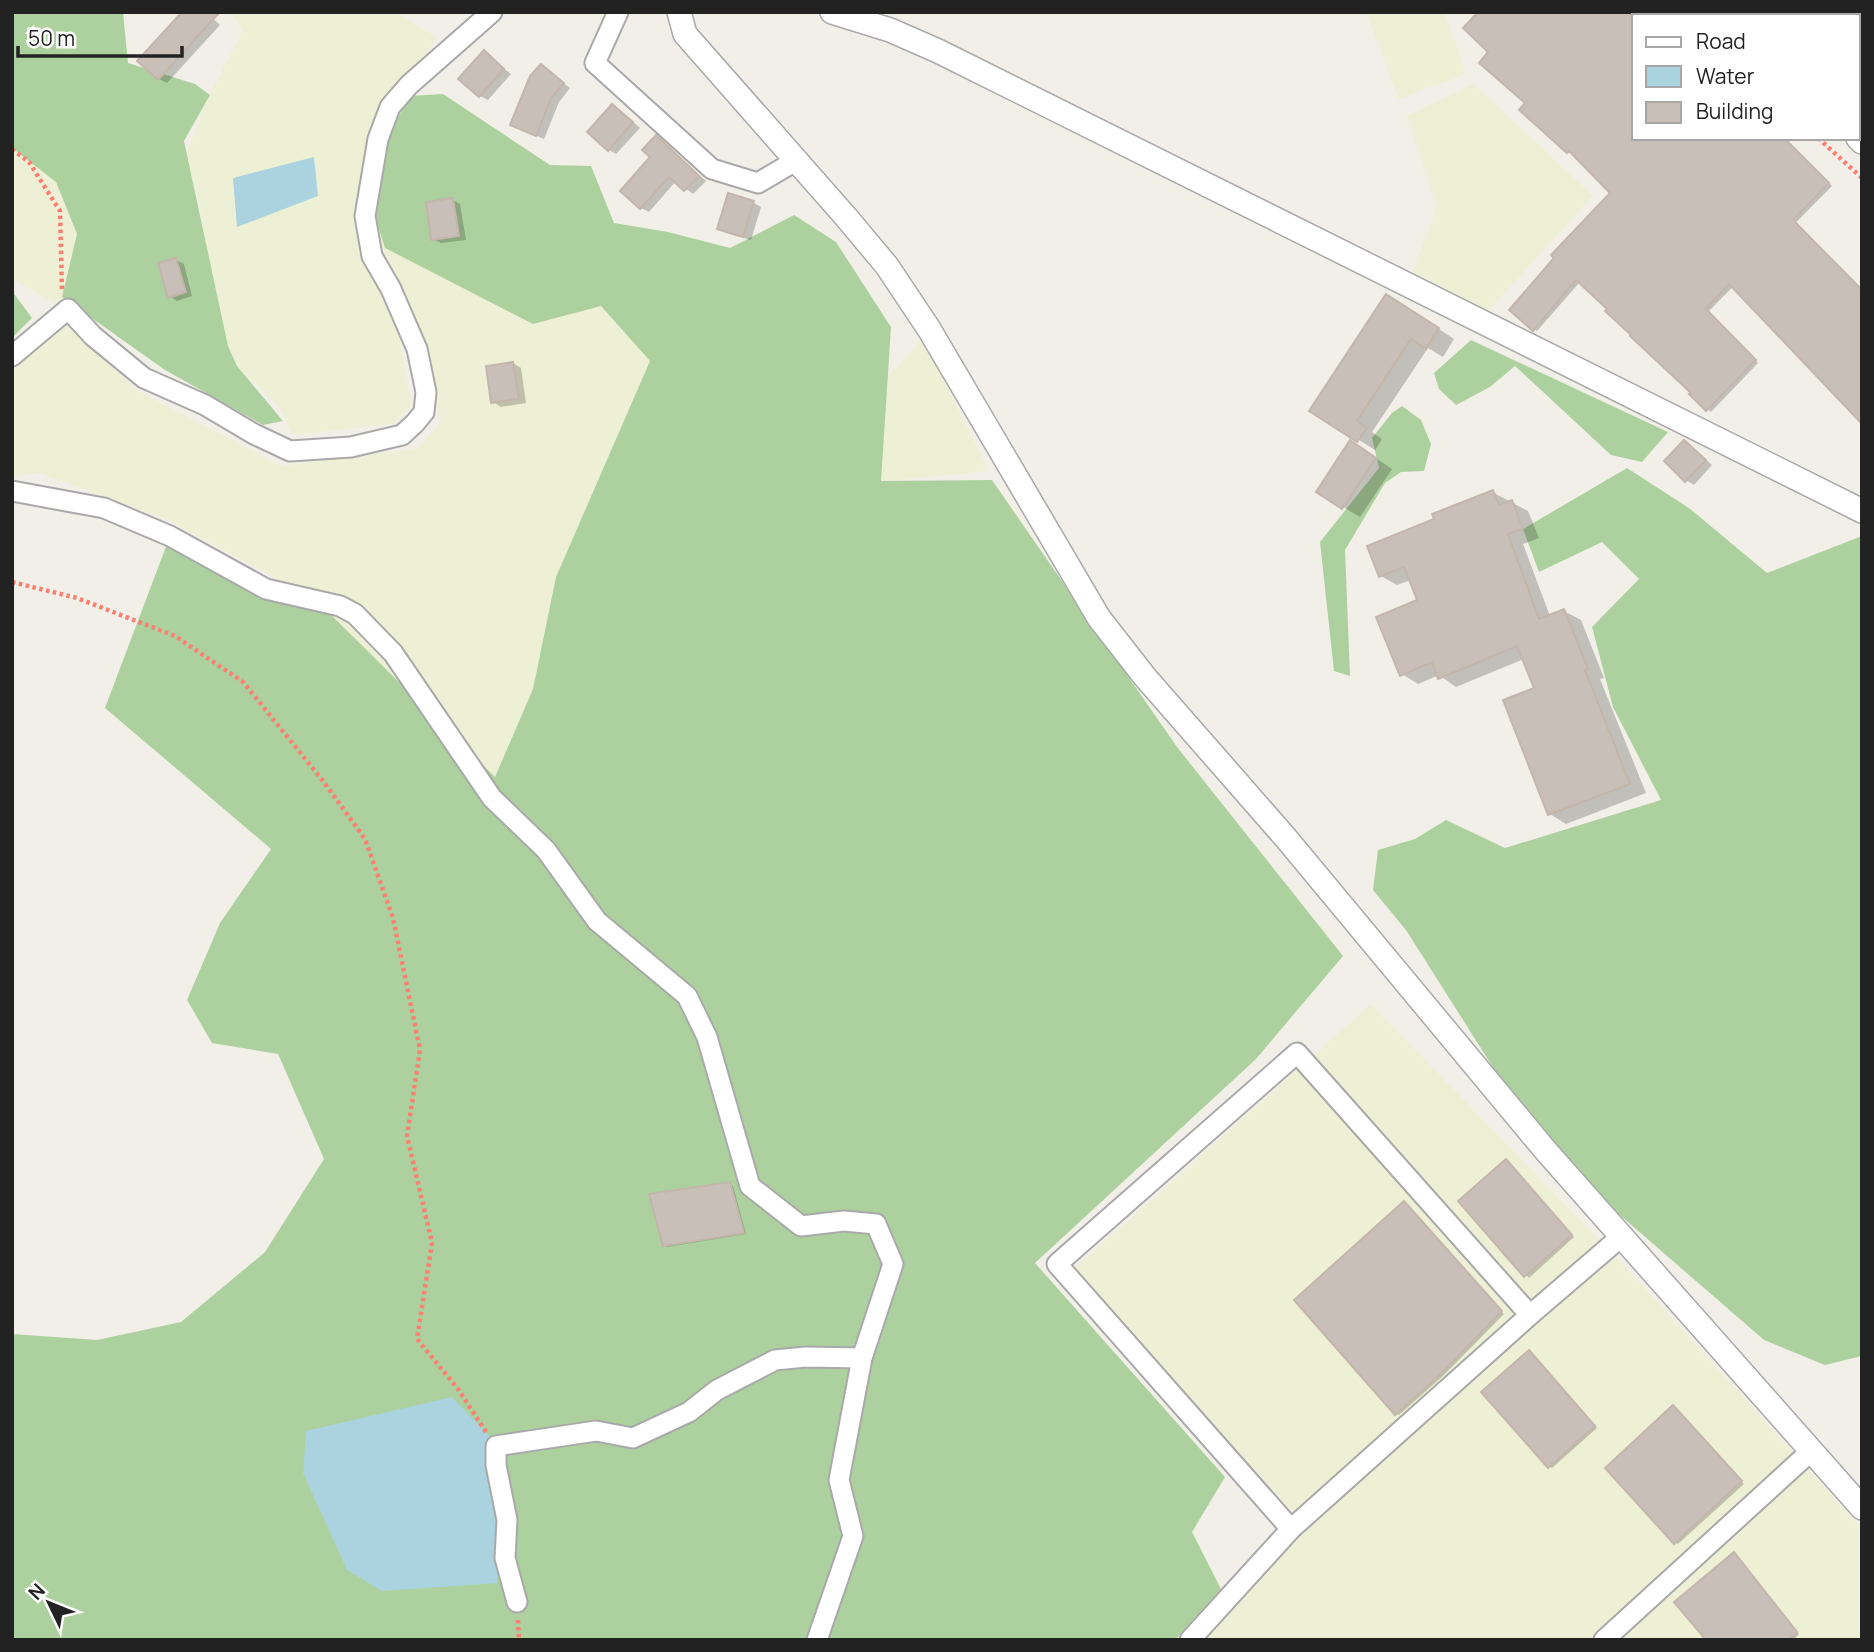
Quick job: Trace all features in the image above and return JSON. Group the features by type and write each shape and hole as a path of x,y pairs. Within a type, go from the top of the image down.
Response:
{"street":[{"path":"12,356 68,309 93,336 144,378 205,405 254,435 290,451 351,447 402,435 424,412 426,392 417,349 391,289 372,256 365,216 378,139 390,107 409,85 492,12"},
{"path":"618,12 596,63 712,169 758,183 797,160"},
{"path":"679,12 685,34 887,266 929,329 1099,618 1145,677 1285,837 1521,1121 1862,1508"},
{"path":"832,12 890,30 938,51 1862,511"},
{"path":"12,491 104,508 170,536 266,589 340,606 355,614 393,653 492,798 546,850 597,921 687,996 707,1037 750,1186 801,1226 844,1221 876,1224 892,1264 862,1358 839,1480 853,1536 817,1640"},
{"path":"1291,1529 1057,1264 1297,1053 1530,1315"},
{"path":"1190,1640 1291,1529 1622,1236"},
{"path":"517,1602 505,1558 507,1520 496,1465 496,1446 596,1431 633,1438 689,1412 717,1390 775,1360 806,1357 862,1358"},
{"path":"1604,1640 1811,1451"}],"path":[{"path":"1820,140 1862,178"},
{"path":"12,149 29,162 60,211 62,298 68,309"},
{"path":"12,582 76,598 175,636 243,682 323,781 365,839 393,918 420,1050 407,1136 432,1243 417,1339 458,1390 496,1446"}],"green space":[{"path":"12,12 123,12 128,63 195,84 210,95 184,141 228,346 237,366 283,421 263,425 165,370 62,297 77,234 56,182 12,148"},
{"path":"231,12 395,12 436,37 365,184 601,306 650,361 556,577 533,689 495,778 317,601 168,520 39,473 12,477 12,371 67,323 136,390 282,466 418,448 440,423 427,348 386,252 411,406 393,424 292,435 280,408 237,366 217,320 199,202 186,155 207,100 243,30"},
{"path":"1366,12 1444,12 1466,74 1399,99"},
{"path":"1474,84 1593,196 1488,311 1413,272 1437,205 1407,116"},
{"path":"443,94 550,165 591,166 614,223 668,232 730,248 794,215 836,242 891,327 881,481 992,480 1177,747 1343,956 1256,1059 1035,1263 1225,1477 1192,1532 1221,1589 1175,1640 12,1640 12,1334 97,1340 181,1322 265,1252 324,1159 278,1054 212,1043 187,1000 220,923 271,849 105,708 170,536 317,601 495,777 533,689 556,577 650,361 601,306 533,324 385,248 365,184 409,96"},
{"path":"12,148 56,182 77,234 62,307 12,279"},
{"path":"12,291 32,318 12,338"},
{"path":"923,339 989,471 881,482 752,441 887,377"},
{"path":"1471,340 1668,432 1642,462 1611,455 1515,366 1490,387 1456,405 1439,389 1434,373"},
{"path":"1402,406 1421,420 1431,444 1424,471 1401,472 1385,483 1345,550 1350,676 1334,671 1320,542 1379,468 1372,438 1392,413"},
{"path":"1627,468 1689,508 1767,573 1862,536 1862,1356 1825,1365 1764,1340 1546,1151 1406,930 1373,890 1378,850 1415,839 1446,820 1505,848 1661,800 1613,707 1592,627 1639,579 1602,542 1539,572 1523,529"},
{"path":"1371,1004 1631,1273 1862,1529 1862,1640 1204,1640 1307,1528 1074,1269"}],"water":[{"path":"314,157 318,196 237,227 233,178"},
{"path":"452,1397 491,1438 498,1583 382,1591 347,1570 303,1473 306,1431"}],"building":[{"path":"182,12 220,12 158,80 137,61"},
{"path":"1478,12 1629,12 1632,16 1632,140 1786,140 1829,183 1793,220 1862,290 1862,424 1729,284 1706,309 1756,360 1706,411 1576,280 1533,331 1509,310 1554,258 1551,255 1610,193 1569,151 1567,153 1519,110 1525,103 1479,63 1488,52 1463,28"},
{"path":"484,50 504,69 479,97 458,79"},
{"path":"541,64 564,83 551,98 536,136 510,125 530,76"},
{"path":"612,104 633,122 608,151 587,132"},
{"path":"656,135 699,176 684,191 669,177 640,209 620,191 650,157 642,150"},
{"path":"728,193 754,201 743,237 717,229"},
{"path":"453,198 459,236 431,240 426,202"},
{"path":"176,258 186,292 168,298 158,263"},
{"path":"1386,294 1439,328 1426,349 1411,339 1357,421 1367,428 1357,442 1309,411"},
{"path":"513,362 519,399 491,403 486,366"},
{"path":"1350,440 1376,458 1342,509 1316,492"},
{"path":"1684,440 1706,460 1685,482 1664,461"},
{"path":"1493,490 1499,505 1512,500 1523,529 1508,534 1539,619 1564,609 1630,784 1548,815 1503,700 1534,688 1517,646 1438,679 1432,662 1400,676 1376,617 1417,600 1404,567 1379,577 1367,546 1434,519 1432,514"},
{"path":"1506,1159 1572,1235 1524,1277 1458,1201"},
{"path":"730,1182 744,1233 663,1246 649,1194"},
{"path":"1404,1201 1502,1311 1441,1374 1395,1415 1294,1300"},
{"path":"1529,1350 1595,1426 1548,1468 1481,1392"},
{"path":"1673,1405 1742,1481 1674,1544 1605,1468"},
{"path":"1734,1552 1797,1632 1789,1640 1706,1640 1674,1602"}]}
